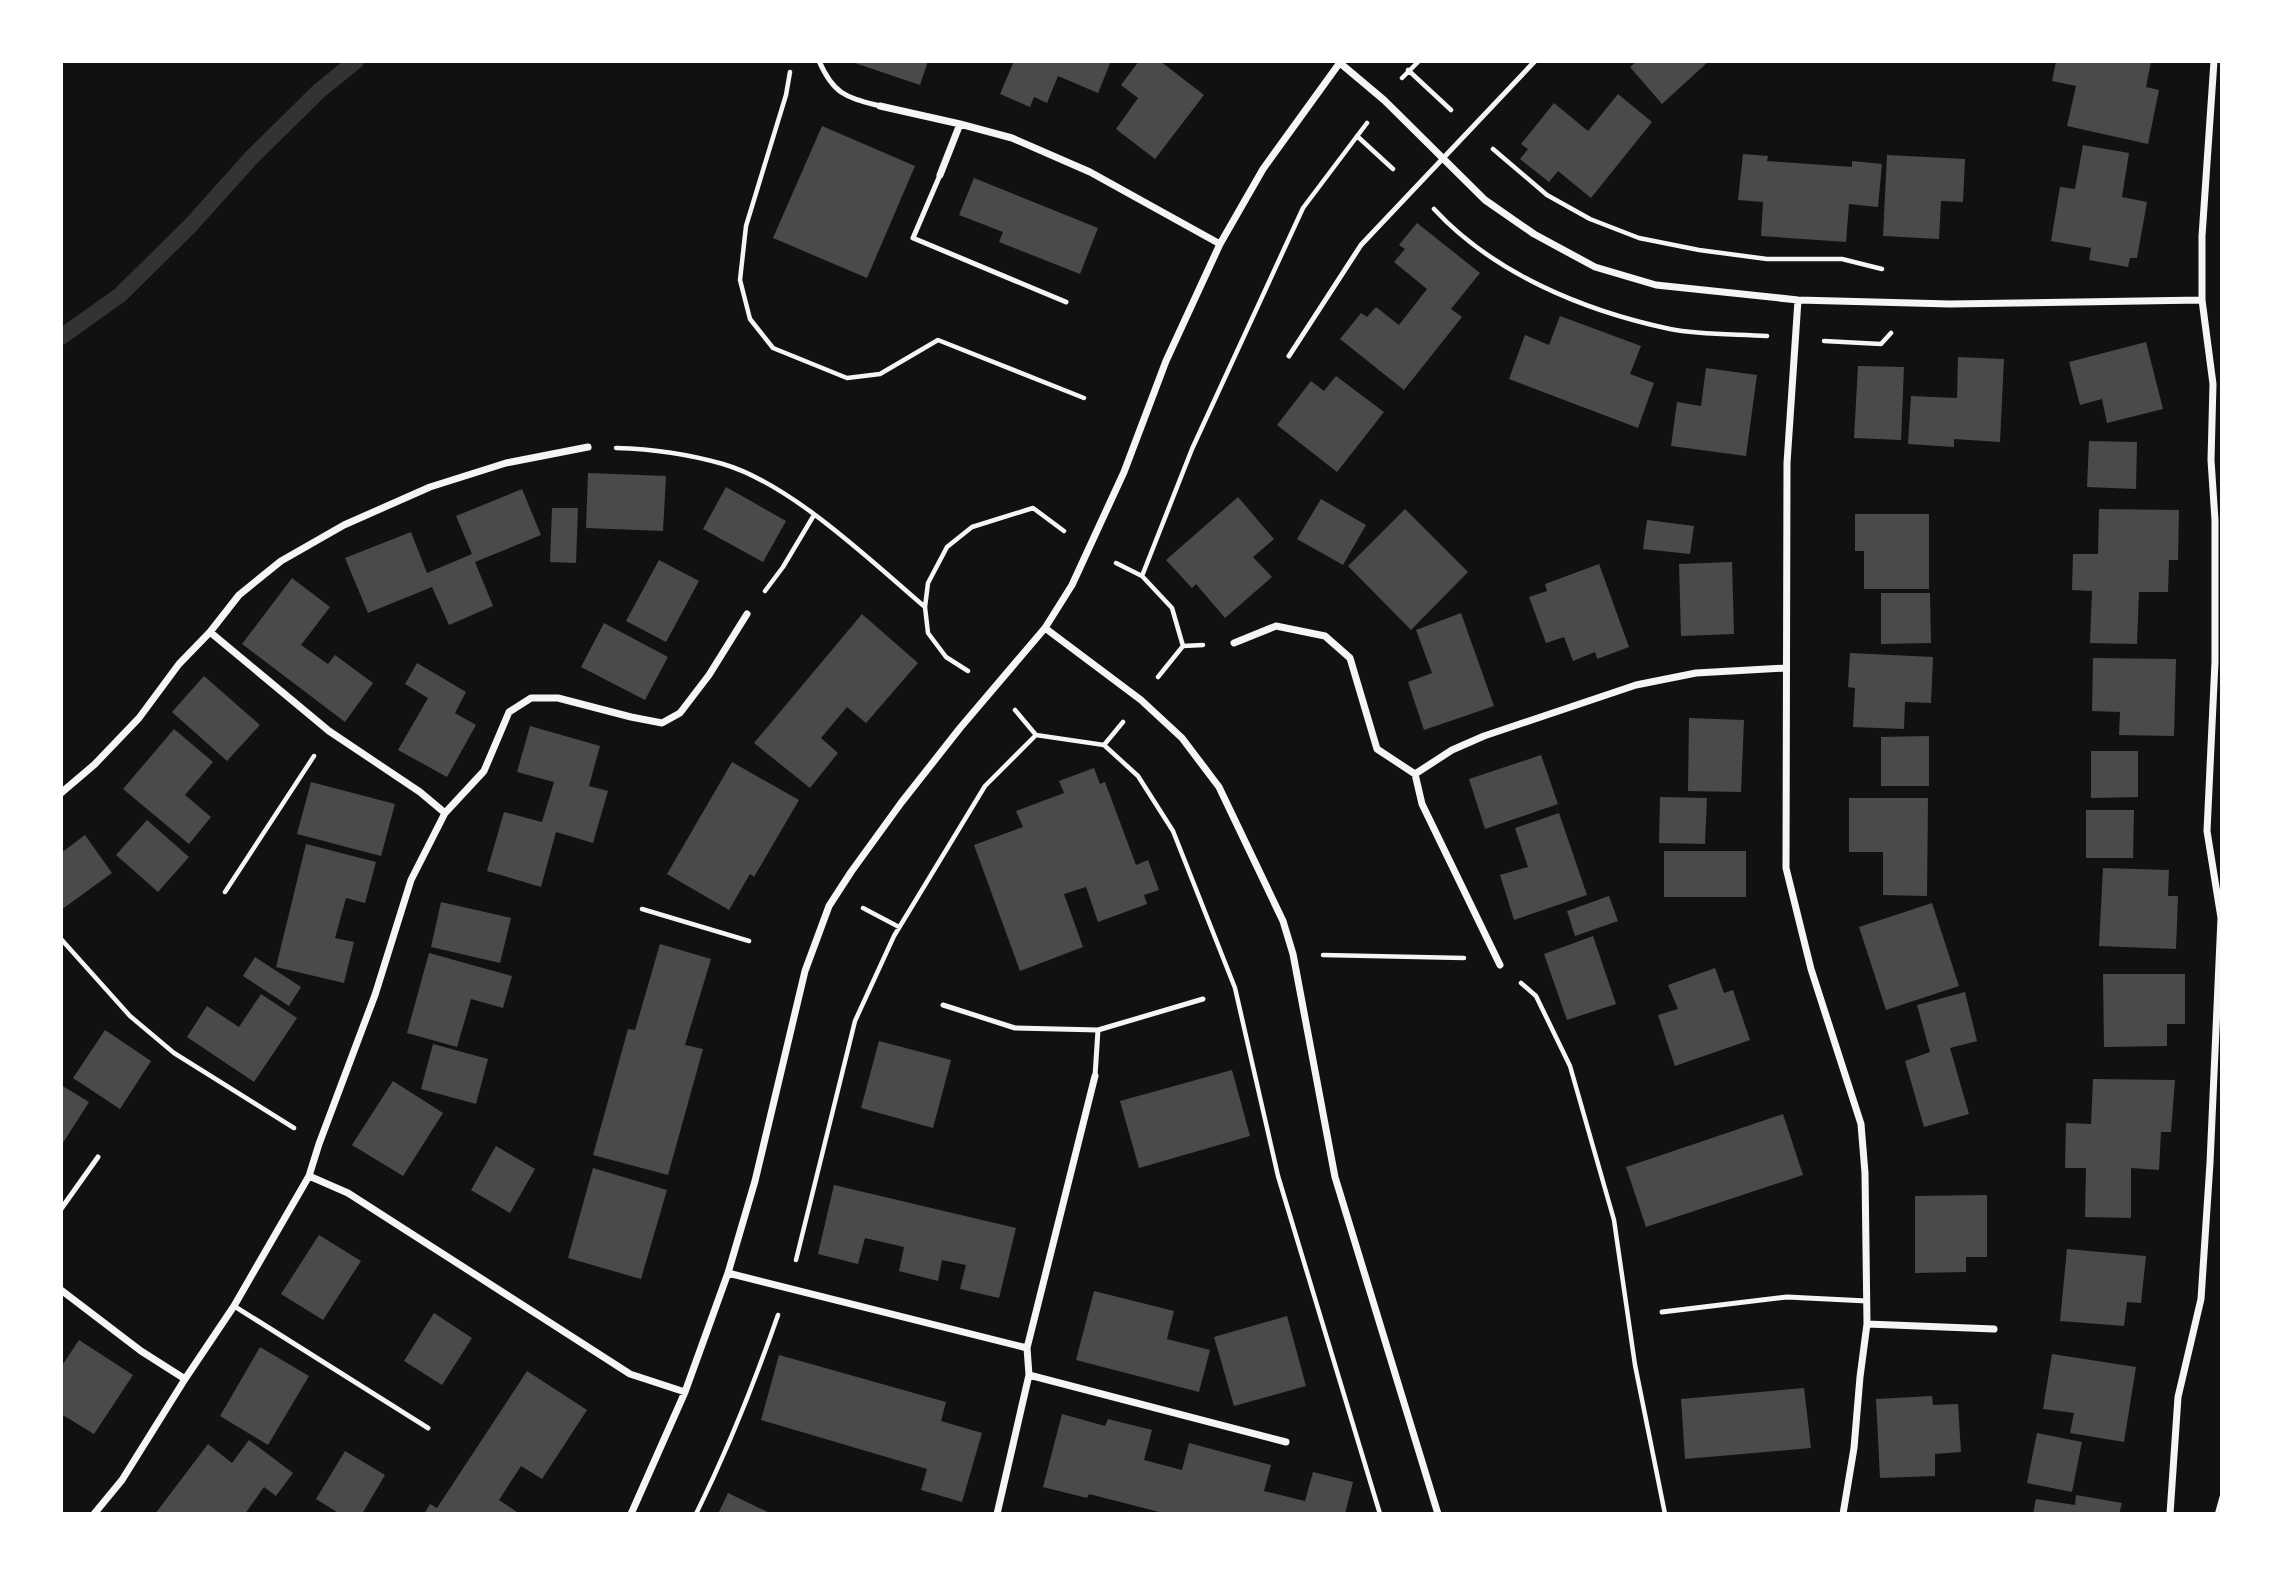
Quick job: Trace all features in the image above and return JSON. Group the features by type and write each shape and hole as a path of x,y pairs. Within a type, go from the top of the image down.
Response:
{"street":[{"path":"2170,1514 2178,1397 2201,1299 2211,1150 2221,918 2207,831 2215,663 2215,533 2211,460 2213,384 2202,300 2202,236 2214,61"},
{"path":"631,1514 685,1392 728,1273 755,1181 805,971 829,906 901,803 1045,628 1072,585 1124,472 1166,361 1220,244 1263,169 1340,62 1384,100 1485,200 1534,234 1595,267 1656,285 1798,300 1950,304 2202,300"},
{"path":"880,106 1012,138 1090,172 1220,244"},
{"path":"940,175 960,124"},
{"path":"1798,300 1787,463 1786,868 1811,969 1861,1124 1865,1173 1867,1324 1854,1448 1843,1514"},
{"path":"61,793 95,764 139,718 179,664 239,595 281,561 344,525 430,487 506,463 587,447"},
{"path":"94,1514 122,1480 234,1306 309,1176 375,995 411,880 445,813 484,771 509,712 531,698 558,698 631,718 662,723 680,713 709,675 747,614"},
{"path":"1234,643 1276,626 1325,636 1350,658 1377,749 1415,774 1422,804 1500,965"},
{"path":"1045,628 1141,700 1182,738 1219,787 1283,921 1293,954 1335,1177 1438,1514"},
{"path":"209,632 329,732 420,792 445,813"},
{"path":"1415,774 1452,750 1485,736 1636,685 1696,673 1786,668"},
{"path":"997,1514 1029,1375 1027,1348 1095,1076"},
{"path":"309,1176 348,1194 630,1374 685,1392"},
{"path":"728,1273 1027,1348"},
{"path":"61,1290 141,1352 185,1379"},
{"path":"1867,1324 1994,1329"},
{"path":"1029,1375 1286,1441"}],"lane":[{"path":"819,61 828,81 849,98 880,106"},
{"path":"1289,356 1361,245 1535,61"},
{"path":"940,175 913,238 1066,302"},
{"path":"943,1005 1015,1028 1098,1030 1203,999"},
{"path":"1095,1076 1098,1030"},
{"path":"61,1209 98,1157"},
{"path":"1662,1312 1787,1297 1867,1301"},
{"path":"234,1306 428,1428"}],"path":[{"path":"792,61 786,95 746,226 740,279 750,319 773,348 847,377 880,374 938,340 1084,398"},
{"path":"1408,70 1547,195 1590,219 1639,238 1699,250 1767,259 1842,260 1901,274 1900,324 1881,344 1797,338"},
{"path":"1142,576 1192,449 1303,208 1384,100"},
{"path":"587,447 655,450 724,464 766,483 859,550 925,607"},
{"path":"970,673 946,657 928,633 925,607 928,583 947,547 972,527 1033,508 1064,531"},
{"path":"747,614 783,568 814,515"},
{"path":"1112,561 1142,576 1172,608 1183,646 1162,673"},
{"path":"1013,708 1036,735 1104,745 1138,776 1173,831 1235,988 1278,1177 1380,1514"},
{"path":"1104,745 1129,714"},
{"path":"225,892 329,732"},
{"path":"796,1259 855,1021 899,927 985,786 1036,735"},
{"path":"837,894 899,927"},
{"path":"642,909 749,941"},
{"path":"61,939 130,1016 174,1053 319,1144"},
{"path":"1293,954 1465,958 1500,965 1536,996 1570,1066 1614,1220 1635,1365 1665,1514"},
{"path":"696,1514 752,1391 779,1314"},
{"path":"2217,1514 2222,1496"}],"building":[{"path":"849,61 928,61 920,85"},
{"path":"1014,61 1111,61 1098,93 1058,76 1047,103 1034,97 1030,107 1000,94"},
{"path":"1139,61 1160,61 1204,95 1155,159 1116,129 1138,98 1121,85"},
{"path":"1637,61 1709,61 1662,104 1630,67"},
{"path":"2056,61 2151,62 2146,87 2159,90 2148,144 2067,126 2076,86 2052,81"},
{"path":"1618,94 1652,122 1591,198 1558,171 1549,182 1520,159 1528,149 1521,144 1554,103 1588,131"},
{"path":"822,126 915,166 867,278 773,238"},
{"path":"2083,145 2129,153 2122,197 2147,202 2137,258 2130,258 2128,267 2089,260 2091,248 2051,241 2060,187 2075,189"},
{"path":"1743,154 1768,156 1767,161 1852,167 1852,161 1882,164 1878,207 1849,204 1846,242 1761,236 1763,202 1738,200"},
{"path":"1887,155 1965,159 1963,202 1941,201 1939,239 1883,236"},
{"path":"974,178 1098,228 1080,274 999,242 1003,232 959,215"},
{"path":"1417,223 1480,273 1451,309 1462,317 1404,390 1340,339 1361,313 1367,317 1376,307 1399,325 1427,289 1394,262 1405,249 1399,245"},
{"path":"1560,316 1641,346 1630,374 1654,383 1638,428 1509,379 1525,335 1549,345"},
{"path":"2146,342 2163,409 2107,423 2102,399 2080,405 2069,362"},
{"path":"1958,357 2004,359 2000,442 1954,439 1954,447 1908,444 1911,396 1957,398"},
{"path":"1858,366 1904,367 1901,440 1854,438"},
{"path":"1706,368 1757,375 1746,456 1671,446 1677,402 1701,406"},
{"path":"1336,376 1384,412 1337,472 1277,425 1311,381 1324,391"},
{"path":"2089,441 2137,442 2136,489 2087,487"},
{"path":"588,473 666,476 663,531 586,528"},
{"path":"726,487 786,521 763,562 703,529"},
{"path":"522,489 541,535 475,562 493,606 449,625 432,587 368,613 345,558 411,532 427,573 472,554 456,516"},
{"path":"1238,497 1274,539 1253,557 1272,577 1225,618 1196,584 1192,588 1166,560"},
{"path":"1321,499 1366,525 1343,565 1297,539"},
{"path":"552,508 578,508 576,563 550,562"},
{"path":"1405,509 1468,572 1411,630 1348,566"},
{"path":"2099,509 2179,510 2178,560 2169,560 2168,592 2139,592 2137,644 2090,643 2092,591 2072,590 2073,554 2098,554"},
{"path":"1855,514 1929,514 1929,589 1864,589 1864,551 1855,551"},
{"path":"1647,520 1694,526 1690,554 1643,549"},
{"path":"659,560 699,581 666,642 626,621"},
{"path":"1732,562 1734,634 1681,636 1679,564"},
{"path":"1599,564 1629,647 1597,659 1595,652 1573,661 1564,637 1546,643 1529,597 1547,591 1545,584"},
{"path":"292,578 330,607 301,645 328,664 335,655 373,683 345,722 242,644"},
{"path":"1881,593 1930,593 1931,643 1881,644"},
{"path":"1461,613 1494,706 1424,730 1408,682 1432,673 1416,630"},
{"path":"862,614 918,663 866,723 847,707 821,738 838,753 810,788 754,743"},
{"path":"604,623 668,657 645,700 581,667"},
{"path":"1850,653 1933,657 1931,703 1905,702 1904,729 1853,727 1855,688 1848,687"},
{"path":"2093,658 2176,659 2174,736 2119,735 2120,712 2092,711"},
{"path":"417,663 466,692 455,713 476,725 447,777 398,750 428,698 405,684"},
{"path":"204,676 260,725 227,761 172,712"},
{"path":"1689,718 1744,720 1741,792 1688,791"},
{"path":"530,726 600,746 589,786 608,791 593,843 556,832 541,887 487,871 504,812 542,822 554,782 517,772"},
{"path":"174,729 213,762 185,795 211,817 189,844 123,789"},
{"path":"1929,736 1929,786 1881,786 1881,737"},
{"path":"2091,751 2138,751 2138,797 2091,798"},
{"path":"1541,755 1558,804 1485,829 1469,779"},
{"path":"732,762 799,800 754,877 750,874 729,910 667,874"},
{"path":"1094,768 1100,784 1105,782 1136,865 1148,860 1159,890 1144,895 1147,904 1098,922 1086,887 1064,894 1083,947 1020,971 974,845 1023,827 1016,811 1064,793 1059,781"},
{"path":"311,782 395,804 381,856 297,834"},
{"path":"1660,797 1707,798 1705,844 1659,843"},
{"path":"1849,798 1928,798 1927,896 1883,895 1883,852 1849,852"},
{"path":"2086,810 2134,810 2133,858 2086,858"},
{"path":"1559,813 1587,895 1514,920 1500,875 1528,867 1515,828"},
{"path":"147,820 189,857 158,892 116,855"},
{"path":"85,835 112,873 61,910 61,853"},
{"path":"306,844 376,862 365,903 346,898 335,938 354,942 344,983 276,967"},
{"path":"1664,851 1746,851 1746,897 1664,897"},
{"path":"2103,868 2169,870 2168,896 2178,896 2176,949 2099,946"},
{"path":"1609,896 1618,921 1575,936 1567,911"},
{"path":"441,902 511,918 500,963 431,947"},
{"path":"1932,903 1959,986 1886,1010 1859,927"},
{"path":"1593,936 1616,1004 1567,1020 1544,954"},
{"path":"660,944 711,959 685,1045 703,1049 668,1175 593,1155 628,1029 635,1030"},
{"path":"429,953 512,976 503,1008 471,999 457,1047 407,1033"},
{"path":"255,957 301,987 289,1006 243,976"},
{"path":"1715,968 1724,993 1733,990 1750,1040 1675,1066 1658,1015 1678,1009 1668,985"},
{"path":"2103,974 2185,974 2185,1024 2167,1024 2167,1046 2104,1047"},
{"path":"1965,992 1977,1041 1950,1048 1969,1114 1924,1127 1905,1061 1930,1052 1917,1005"},
{"path":"261,994 297,1018 254,1082 187,1037 207,1006 239,1027"},
{"path":"105,1030 151,1061 120,1109 73,1078"},
{"path":"879,1041 951,1060 933,1128 861,1108"},
{"path":"433,1044 488,1059 476,1104 421,1089"},
{"path":"1232,1070 1250,1136 1139,1168 1120,1101"},
{"path":"2093,1079 2175,1080 2171,1132 2161,1132 2159,1170 2131,1168 2131,1218 2085,1217 2086,1168 2065,1168 2066,1123 2091,1124"},
{"path":"393,1081 443,1113 403,1176 352,1145"},
{"path":"61,1085 89,1102 61,1146"},
{"path":"1783,1114 1803,1175 1646,1227 1626,1167"},
{"path":"496,1146 535,1169 510,1213 471,1190"},
{"path":"593,1168 667,1190 641,1279 568,1258"},
{"path":"834,1185 1016,1228 999,1298 960,1289 966,1265 942,1260 938,1281 899,1271 904,1247 865,1238 858,1264 818,1254"},
{"path":"1987,1195 1987,1257 1966,1257 1966,1272 1915,1273 1915,1196"},
{"path":"319,1235 361,1261 323,1320 281,1294"},
{"path":"2067,1249 2146,1256 2141,1303 2127,1302 2124,1326 2060,1321"},
{"path":"1094,1291 1174,1311 1167,1339 1210,1350 1199,1392 1076,1360"},
{"path":"434,1313 472,1338 442,1385 404,1361"},
{"path":"1287,1316 1306,1386 1234,1406 1214,1337"},
{"path":"79,1340 133,1375 94,1434 61,1414 61,1367"},
{"path":"260,1347 309,1376 268,1445 220,1416"},
{"path":"2052,1354 2136,1367 2124,1442 2070,1433 2074,1413 2043,1409"},
{"path":"779,1355 946,1402 941,1421 982,1433 962,1502 921,1490 927,1469 761,1420"},
{"path":"527,1371 587,1410 542,1479 521,1466 499,1500 520,1514 424,1514 430,1504 437,1508"},
{"path":"1804,1388 1811,1448 1685,1459 1681,1399"},
{"path":"1932,1396 1933,1405 1958,1404 1961,1452 1935,1454 1935,1476 1880,1478 1876,1399"},
{"path":"1062,1414 1105,1426 1108,1419 1152,1430 1144,1460 1182,1470 1189,1443 1271,1465 1264,1491 1305,1501 1313,1472 1353,1482 1345,1514 1167,1514 1089,1494 1087,1498 1043,1487"},
{"path":"2037,1433 2082,1442 2072,1492 2027,1483"},
{"path":"249,1440 293,1473 276,1496 264,1487 245,1514 155,1514 208,1444 232,1463"},
{"path":"345,1451 385,1475 362,1514 340,1514 316,1499"},
{"path":"728,1493 772,1514 718,1514"},
{"path":"2076,1495 2122,1503 2119,1514 2033,1514 2036,1499 2075,1505"}],"waterway":[{"path":"61,337 120,295 190,226 251,158 319,91 356,61"}]}
